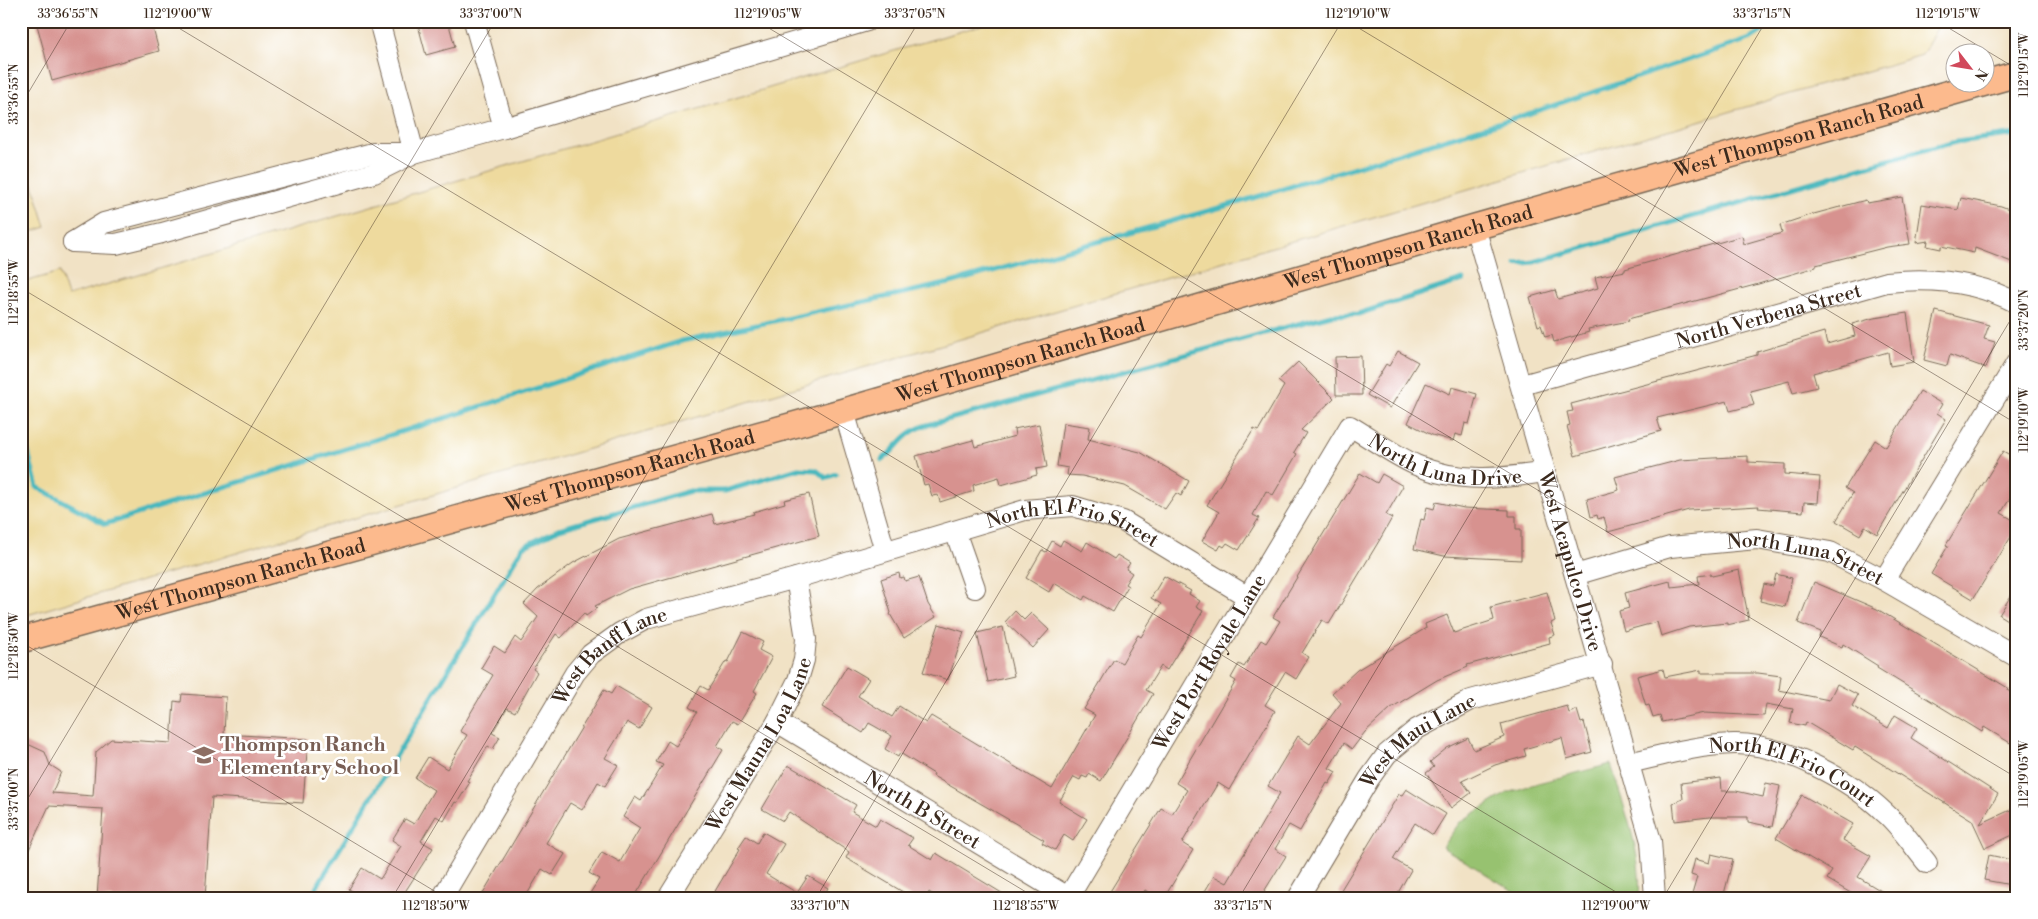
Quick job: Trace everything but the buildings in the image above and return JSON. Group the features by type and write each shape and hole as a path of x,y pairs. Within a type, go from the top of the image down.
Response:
{"main road":[{"name":"West Thompson Ranch Road","path":"21,640 844,412 1475,227 2017,74"}],"street":[{"path":"379,21 414,153"},
{"path":"474,21 504,128"},
{"path":"414,153 373,153 104,222 73,242 116,244 374,173 414,153 867,21"},
{"name":"West Acapulco Drive","path":"1475,227 1602,664 1651,841 1655,898"},
{"name":"North Verbena Street","path":"1522,385 1886,282 1926,279 1953,281 2002,295 2017,303"},
{"path":"1884,580 2017,362"},
{"path":"844,412 885,551"},
{"name":"North Luna Drive","path":"1350,426 1417,465 1444,473 1493,479 1545,472"},
{"name":"West Port Royale Lane","path":"1068,897 1350,426"},
{"name":"North El Frio Street","path":"885,551 1025,510 1073,506 1098,512 1123,522 1248,597"},
{"path":"955,531 975,588"},
{"name":"North Luna Street","path":"1575,575 1670,547 1756,539 1830,552 1884,580 2017,657"},
{"name":"West Banff Lane","path":"442,898 575,673 591,654 620,633 646,619 796,578 885,551"},
{"name":"West Mauna Loa Lane","path":"668,898 777,722 798,680 804,660 806,640 796,578"},
{"name":"West Maui Lane","path":"1298,898 1369,779 1387,754 1418,729 1471,700 1602,664"},
{"name":"North B Street","path":"777,722 1068,897"},
{"name":"North El Frio Court","path":"1629,763 1683,750 1736,744 1782,753 1813,766 1865,796 1886,813 1927,863"}],"green space":[{"path":"1611,764 1635,847 1638,864 1639,898 1525,898 1442,847 1460,822 1507,793"}],"sand":[{"path":"995,21 1941,21 1922,55 27,615 21,596 21,283 60,272 68,296"},
{"path":"21,146 46,227 21,235"}],"waterway":[{"path":"21,424 37,487 105,524 442,419 682,341 950,283 1240,202 1531,113 1750,39 1778,21"},
{"path":"1516,264 1534,262 1924,150 1956,142 2017,134"},
{"path":"882,460 906,437 924,426 1331,315 1358,314 1463,280"},
{"path":"310,898 523,547 559,529 690,491 725,491 798,469 816,470 826,478 836,474"}],"place":[{"name":"Thompson Ranch Elementary School","path":"204,755"}]}
